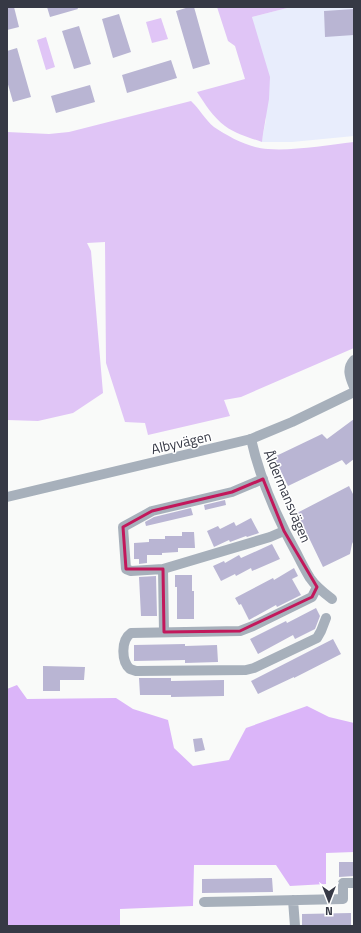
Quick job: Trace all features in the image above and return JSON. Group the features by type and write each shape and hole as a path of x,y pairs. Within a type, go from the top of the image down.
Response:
{"street":[{"path":"354,360 349,370 354,387"},
{"name":"Albyvägen","path":"7,497 251,439 292,422 354,392"},
{"name":"Åldermansvägen","path":"251,439 253,451 263,480 284,531 317,587 332,599"},
{"path":"263,480 232,492 152,511 123,527 126,569 131,571 163,569 270,537 284,531"},
{"path":"163,569 164,632"},
{"path":"317,587 312,597 240,631 131,633 124,640 124,661 130,669 183,671 246,670 254,668 317,638 326,618"},
{"path":"204,902 343,899 343,883 354,883"},
{"path":"293,900 295,926"}],"highlighted area":[{"path":"263,479 284,531 317,587 312,597 240,631 164,632 163,569 126,569 123,527 152,511 232,492"}],"shaded area":[{"path":"217,7 291,7 252,17 270,77 269,99 262,142 238,134 225,126 206,106 197,92 245,79 235,46 228,41"},
{"path":"291,7 354,7 354,136 292,142 262,142 266,120 258,42 252,17"},
{"path":"161,18 168,39 152,43 146,22"},
{"path":"46,37 55,67 46,70 37,40"},
{"path":"191,101 214,127 233,138 254,147 288,149 354,142 354,348 241,397 224,400 230,416 148,435 145,423 125,422 106,363 105,242 87,243 91,251 103,393 73,413 38,421 7,420 7,132 49,134 69,132"},
{"path":"17,685 27,699 116,698 133,709 168,720 174,748 193,766 229,760 246,728 307,706 329,717 354,723 354,852 326,853 326,884 290,886 276,865 194,865 193,906 120,909 120,926 7,926 7,689"}],"building":[{"path":"7,7 14,7 19,27 7,30"},
{"path":"47,7 77,7 78,9 50,17"},
{"path":"194,7 210,64 193,69 176,11"},
{"path":"354,9 354,35 325,37 324,11"},
{"path":"119,14 131,52 113,58 102,19"},
{"path":"79,26 91,64 74,69 62,31"},
{"path":"17,48 31,97 13,102 7,81 7,51"},
{"path":"171,60 177,78 127,93 122,75"},
{"path":"90,85 95,102 56,113 51,96"},
{"path":"354,419 354,459 346,465 342,460 288,486 274,457 322,434 327,439"},
{"path":"349,486 354,496 354,540 350,554 323,567 297,513"},
{"path":"225,500 226,505 205,510 204,505"},
{"path":"191,508 193,515 146,526 145,522 154,517"},
{"path":"251,518 259,533 230,542 229,540 214,547 207,531 218,526 220,529 234,522 236,526"},
{"path":"182,532 194,532 195,548 178,548 178,552 162,553 162,555 147,555 147,563 139,564 139,559 134,559 134,543 149,542 149,539 165,539 165,536 182,536"},
{"path":"272,544 280,559 252,571 251,568 236,576 235,574 221,581 213,566 224,561 225,563 239,555 241,558"},
{"path":"294,568 298,576 292,579 301,595 277,607 276,605 249,620 241,604 239,605 235,598 273,578 274,580"},
{"path":"175,575 192,575 192,591 194,591 194,619 177,619 177,587 175,587"},
{"path":"156,576 157,616 141,616 139,577"},
{"path":"316,608 320,616 315,629 295,639 293,635 258,654 250,639 286,621 287,623"},
{"path":"333,639 341,654 294,678 258,694 251,681"},
{"path":"185,644 185,646 217,645 218,662 185,663 185,660 134,661 134,645"},
{"path":"43,666 85,667 84,680 60,680 60,691 43,691"},
{"path":"139,678 171,678 171,681 224,680 224,696 171,697 171,695 140,695"},
{"path":"202,738 205,750 195,752 193,739"},
{"path":"339,862 354,862 354,876 339,877"},
{"path":"272,878 273,892 202,893 202,879"},
{"path":"351,913 351,926 302,926 302,914"}]}
